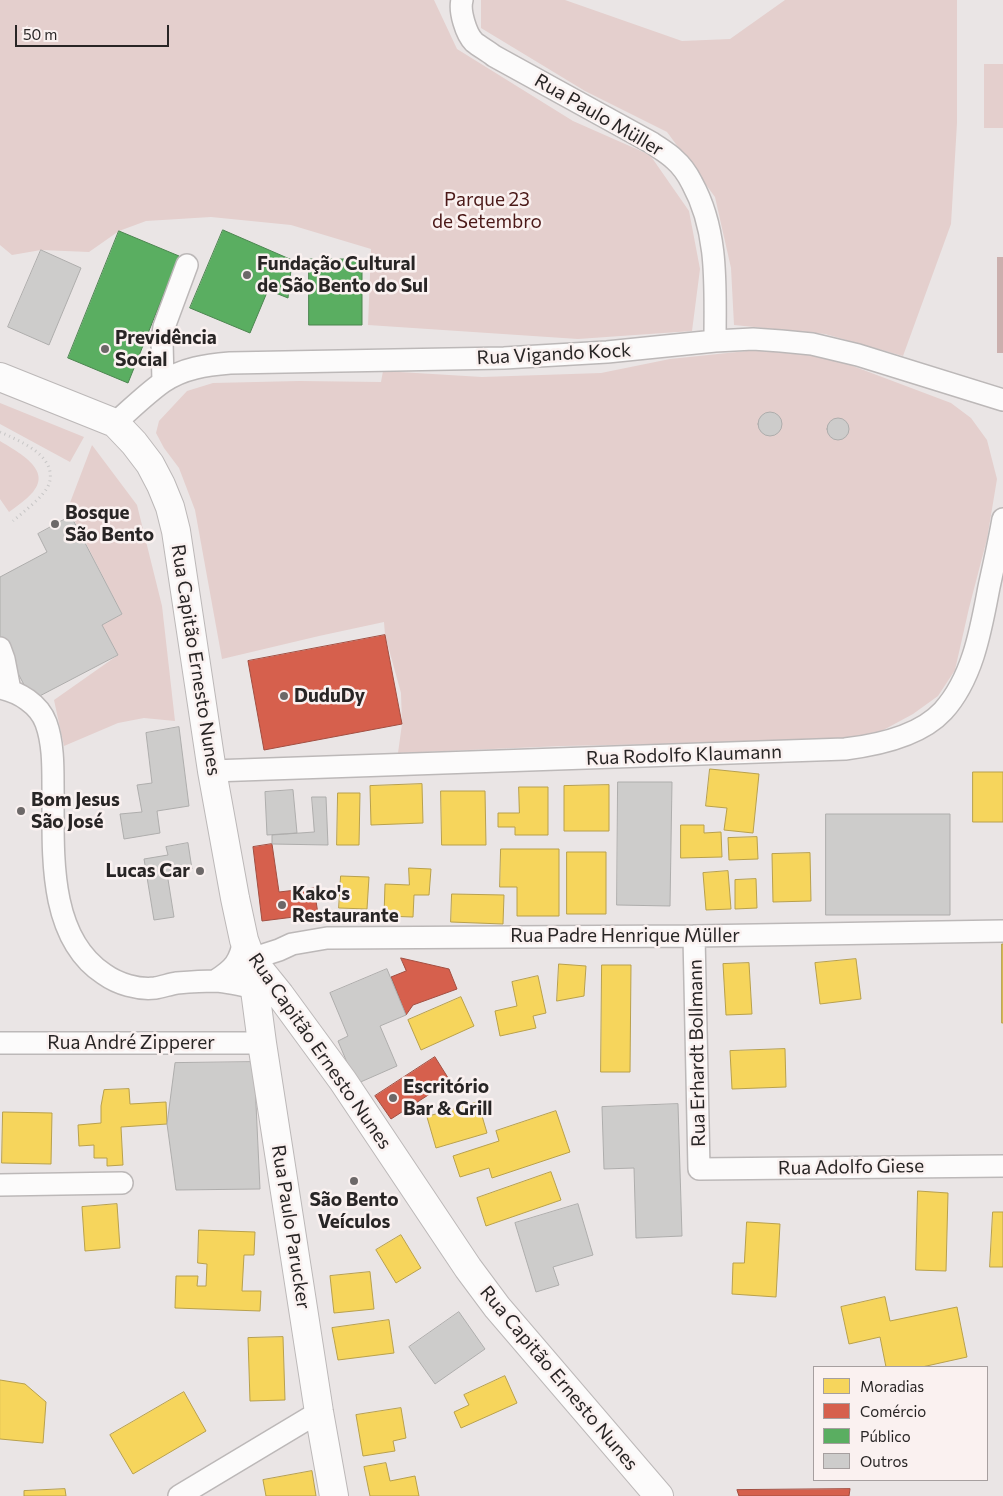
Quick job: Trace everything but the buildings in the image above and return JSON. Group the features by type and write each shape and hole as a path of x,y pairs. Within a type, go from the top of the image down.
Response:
{"main road":[{"name":"Rua Capitão Ernesto Nunes","path":"0,377 115,423 150,464 162,485 170,507 180,557 212,771 248,949 268,992 303,1027 343,1081 468,1268 497,1307 659,1496"},
{"name":"Rua Paulo Parucker","path":"268,992 262,1043 319,1412 334,1496"},
{"path":"262,1043 276,1022 287,1021 303,1027"}],"street":[{"name":"Rua Paulo Müller","path":"462,0 460,6 465,26 473,41 494,56 652,143 675,159 699,196 713,245 715,341"},
{"path":"163,382 162,341 164,327 187,265"},
{"name":"Rua Vigando Kock","path":"115,423 163,382 185,371 206,365 504,358 607,352 753,339 812,344 858,355 1003,400"},
{"name":"Rua Rodolfo Klaumann","path":"212,771 845,749 872,746 901,737 923,726 942,712 958,691 972,659 1003,520"},
{"path":"0,648 4,659 5,689 25,698 39,710 46,724 53,769 57,890 63,917 74,942 88,961 104,974 122,983 137,987 153,988 177,983 215,982 235,983 268,992"},
{"name":"Rua Padre Henrique Müller","path":"248,949 278,950 292,944 327,938 694,936 1003,931"},
{"name":"Rua Erhardt Bollmann","path":"694,936 699,1169"},
{"path":"215,982 229,972 237,963 242,952 248,949"},
{"name":"Rua André Zipperer","path":"0,1043 262,1043"},
{"name":"Rua Adolfo Giese","path":"699,1169 1003,1166"},
{"path":"0,1185 122,1183"},
{"path":"180,1496 319,1412"}],"path":[{"path":"0,432 26,444 45,460 50,472 48,485 39,498 13,521"}],"green space":[{"name":"Parque 23 de Setembro","path":"0,0 434,0 457,49 573,121 650,155 689,211 700,269 692,331 578,339 368,325 371,249 291,225 211,217 146,221 119,231 89,252 41,250 12,255 0,245"},
{"path":"481,0 565,0 682,41 730,39 785,0 957,0 957,123 951,224 903,356 825,334 734,325 731,268 715,197 667,132 585,91 481,28"},
{"path":"984,64 1003,64 1003,128 984,128"},
{"path":"785,347 829,357 951,403 971,418 987,440 997,479 987,539 955,670 938,696 913,714 876,734 845,740 562,746 398,753 402,724 401,693 385,635 384,622 222,659 195,510 179,468 164,448 156,433 159,421 187,391 213,383 381,382 383,371 482,377 601,373 670,359"},
{"path":"0,403 84,437 70,462 0,424"},
{"path":"0,441 23,455 36,468 39,476 38,484 33,492 9,512 0,499"},
{"path":"92,445 137,505 162,606 175,721 144,718 118,723 64,746 54,700 118,655 102,625 122,614 68,508"}],"shaded area":[{"path":"997,257 1003,257 1003,353 997,353"}],"place":[{"name":"Fundação Cultural de São Bento do Sul","path":"247,275"},
{"name":"Previdência Social","path":"105,349"},
{"name":"Bosque São Bento","path":"55,524"},
{"name":"DuduDy","path":"284,696"},
{"name":"Bom Jesus São José","path":"21,811"},
{"name":"Lucas Car","path":"200,871"},
{"name":"Kako's Restaurante","path":"282,905"},
{"name":"Escritório Bar & Grill","path":"393,1098"},
{"name":"São Bento Veículos","path":"354,1181"}]}
